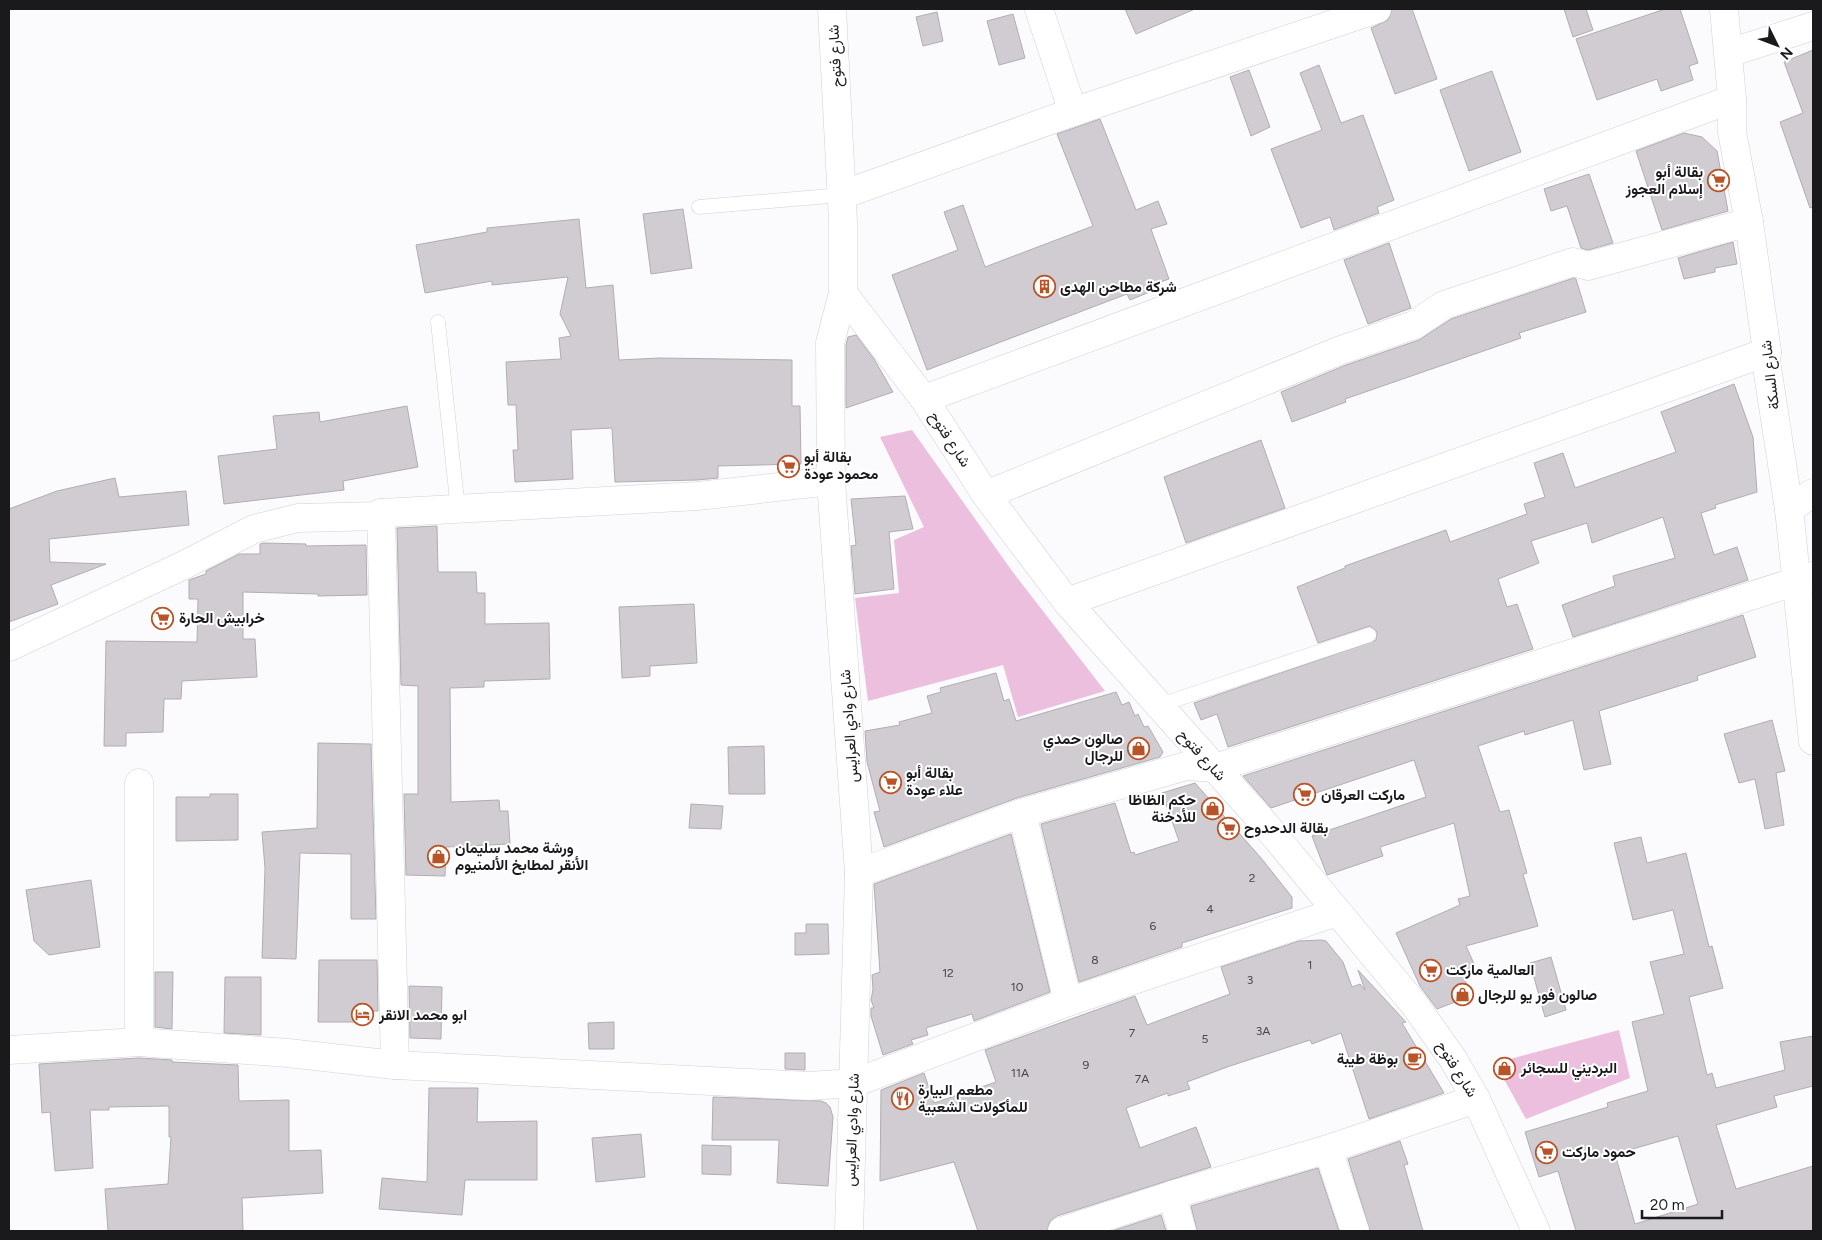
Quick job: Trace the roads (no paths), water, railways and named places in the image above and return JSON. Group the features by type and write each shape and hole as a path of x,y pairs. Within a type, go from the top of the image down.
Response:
{"street":[{"name":"شارع فتوح","path":"832,9 843,222"},
{"path":"1039,9 1073,112"},
{"path":"842,196 1073,112 1377,9"},
{"name":"شارع السكة","path":"1724,9 1732,98 1732,132 1749,222 1767,352 1766,361 1789,510 1805,578 1813,741"},
{"path":"1729,53 1813,26"},
{"path":"924,399 1732,98"},
{"name":"شارع وادي العرايس","path":"843,222 843,293 830,343 830,481 860,873 849,1231"},
{"path":"986,495 1341,350 1414,325 1444,305 1573,262 1588,266 1749,222"},
{"name":"شارع فتوح","path":"843,293 924,399 986,495 1067,602 1263,822 1414,1004 1453,1059 1476,1098 1536,1231"},
{"path":"1067,602 1767,352"},
{"path":"9,647 184,565 254,529 298,518 380,516 381,513 698,496 830,481"},
{"path":"1789,510 1813,493"},
{"path":"381,513 395,1064"},
{"path":"860,873 1022,813 1186,766 1214,768 1805,578"},
{"path":"139,783 139,1042"},
{"path":"1022,813 1068,1002"},
{"path":"9,1050 139,1042 288,1053 395,1064 809,1086 854,1083 1068,1002 1337,912"},
{"path":"1062,1231 1328,1149 1476,1098"},
{"path":"1328,1149 1355,1231"},
{"path":"1172,1196 1182,1231"}],"lane":[{"path":"699,208 842,196"},
{"path":"438,322 458,510"},
{"path":"1158,706 1369,635"}],"place":[{"name":"بقالة أبو إسلام العجوز","path":"1719,181"},
{"name":"شركة مطاحن الهدى","path":"1044,287"},
{"name":"بقالة أبو محمود عودة","path":"788,466"},
{"name":"خرابيش الحارة","path":"163,618"},
{"name":"صالون حمدي للرجال","path":"1139,748"},
{"name":"بقالة أبو علاء عودة","path":"890,782"},
{"name":"ماركت العرقان","path":"1305,795"},
{"name":"حكم الظاظا للأدخنة","path":"1212,809"},
{"name":"بقالة الدحدوح","path":"1228,828"},
{"name":"ورشة محمد سليمان الأنقر لمطابخ الألمنيوم","path":"439,857"},
{"name":"العالمية ماركت","path":"1430,970"},
{"name":"صالون فور يو للرجال","path":"1462,995"},
{"name":"ابو محمد الانقر","path":"363,1015"},
{"name":"بوظة طيبة","path":"1414,1059"},
{"name":"البرديني للسجائر","path":"1505,1068"},
{"name":"مطعم البيارة للمأكولات الشعبية","path":"902,1099"},
{"name":"حمود ماركت","path":"1546,1152"}]}
